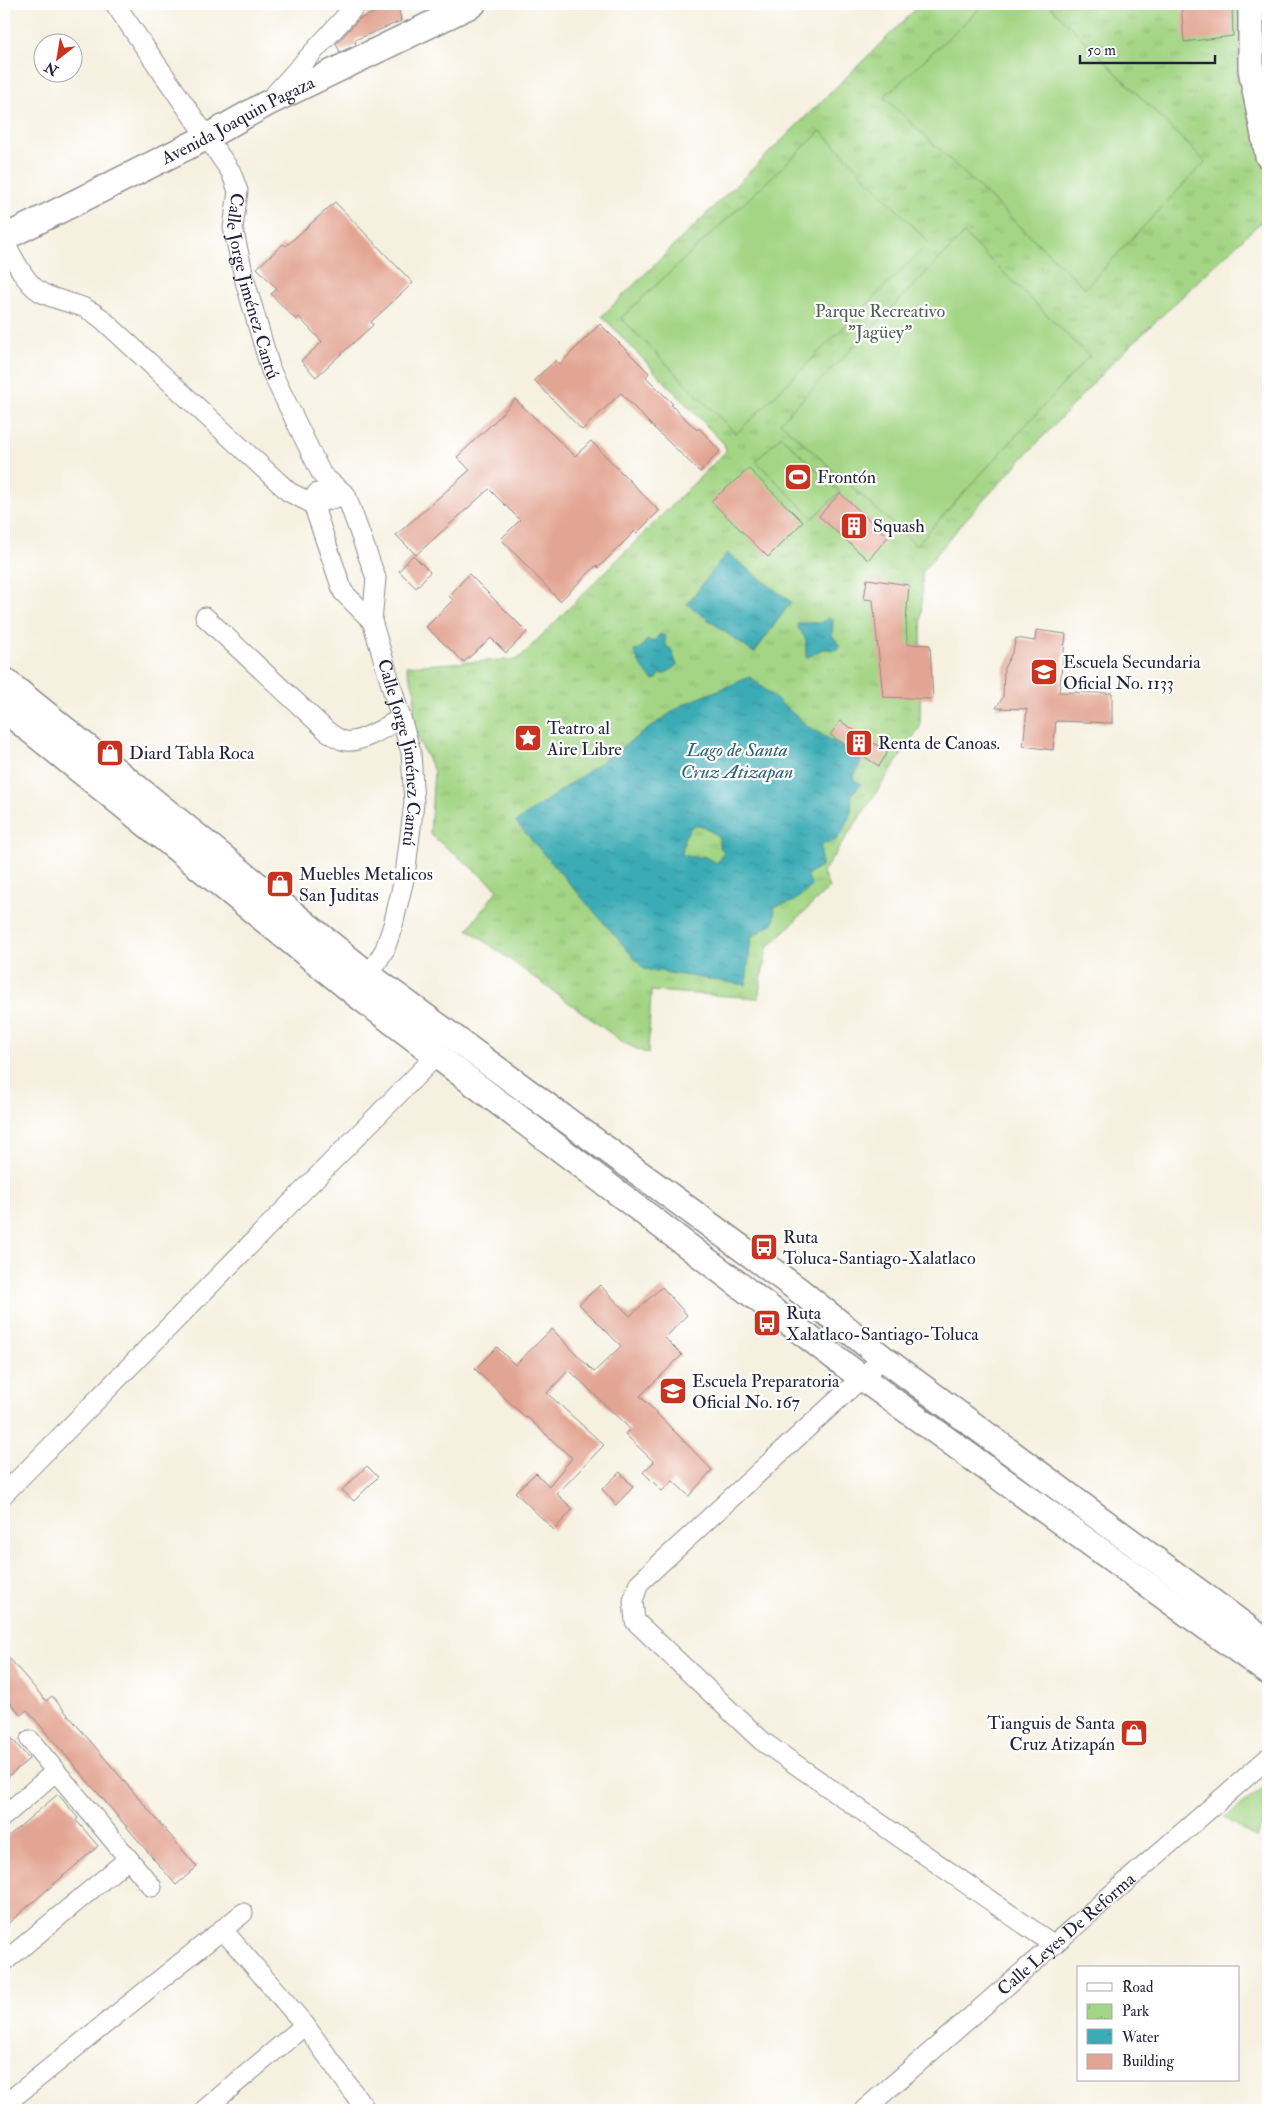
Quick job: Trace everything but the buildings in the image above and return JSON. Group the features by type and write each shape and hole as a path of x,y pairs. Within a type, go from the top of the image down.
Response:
{"main road":[{"name":"Avenida Joaquin Pagaza","path":"4,238 207,137 266,104 473,4"},
{"path":"1251,4 1251,69 1268,156"},
{"path":"4,680 363,985 437,1055 862,1378 1268,1672"},
{"path":"4,709 363,985 796,1288 883,1358 1268,1643"}],"street":[{"name":"Calle Jorge Jiménez Cantú","path":"115,4 231,172 238,191 233,228 245,281 271,371 322,475 346,494 376,578 372,621 411,752 414,803 405,875 393,925 385,949 363,985"},
{"path":"266,104 357,4"},
{"path":"4,242 30,284 43,294 90,309 289,492 314,504 346,494"},
{"path":"314,504 322,475"},
{"name":"Calle Jorge Jiménez Cantú","path":"314,504 342,592 372,621"},
{"path":"205,617 327,732 336,737 346,741 356,740 376,732 401,718"},
{"path":"4,1494 437,1055"},
{"path":"883,1358 639,1583 633,1601 635,1621 762,1741 1054,1945"},
{"path":"30,1740 152,1887"},
{"name":"Calle Leyes De Reforma","path":"864,2110 1268,1758"},
{"path":"4,1816 56,1771"},
{"path":"4,1962 128,1859"},
{"path":"4,2104 243,1913"},
{"path":"222,1929 305,2025 366,2110"},
{"path":"204,2110 305,2025"}],"green space":[{"name":"Parque Recreativo \"Jagüey\"","path":"921,4 1241,4 1241,36 1237,71 1268,176 1268,215 1114,361 965,520 922,572 920,727 823,872 829,888 767,948 758,998 651,991 648,1054 624,1043 468,929 498,889 430,834 434,771 412,727 415,692 406,666 518,659 726,451 724,444 602,316"},
{"path":"985,4 1048,4 1205,162 1085,288 884,97"},
{"path":"821,131 929,243 736,434 621,318"},
{"path":"964,234 1089,356 916,545 780,422"},
{"name":"Frontón","path":"781,436 840,492 813,518 756,461"},
{"path":"1268,1784 1268,1799 1264,1805 1268,1811 1256,1838 1225,1818"}],"water":[{"path":"727,553 791,602 754,653 687,604"},
{"path":"829,618 833,621 832,635 840,646 835,650 826,649 806,657 806,640 798,627 798,623 820,623"},
{"path":"660,634 665,636 666,646 671,649 677,665 665,674 660,674 657,679 652,680 639,663 634,651 639,650 647,640 654,642"},
{"name":"Lago de Santa Cruz Atizapan","path":"750,677 809,727 862,759 853,779 861,784 852,794 851,813 841,834 835,841 821,845 821,867 807,875 812,886 793,902 775,906 773,923 751,937 746,985 644,969 516,822 682,705","holes":["692,826 703,826 719,837 719,847 724,851 717,863 703,856 698,858 682,855 684,838"]}],"place":[{"name":"Frontón","path":"798,477"},
{"name":"Squash","path":"854,526"},
{"name":"Escuela Secundaria Oficial No. 1133","path":"1044,672"},
{"name":"Teatro al Aire Libre","path":"528,738"},
{"name":"Renta de Canoas.","path":"859,743"},
{"name":"Diard Tabla Roca","path":"110,753"},
{"name":"Muebles Metalicos San Juditas","path":"280,884"},
{"name":"Ruta Toluca-Santiago-Xalatlaco","path":"764,1247"},
{"name":"Ruta Xalatlaco-Santiago-Toluca","path":"767,1323"},
{"name":"Escuela Preparatoria Oficial No. 167","path":"673,1391"},
{"name":"Tianguis de Santa Cruz Atizapán","path":"1134,1733"}]}
